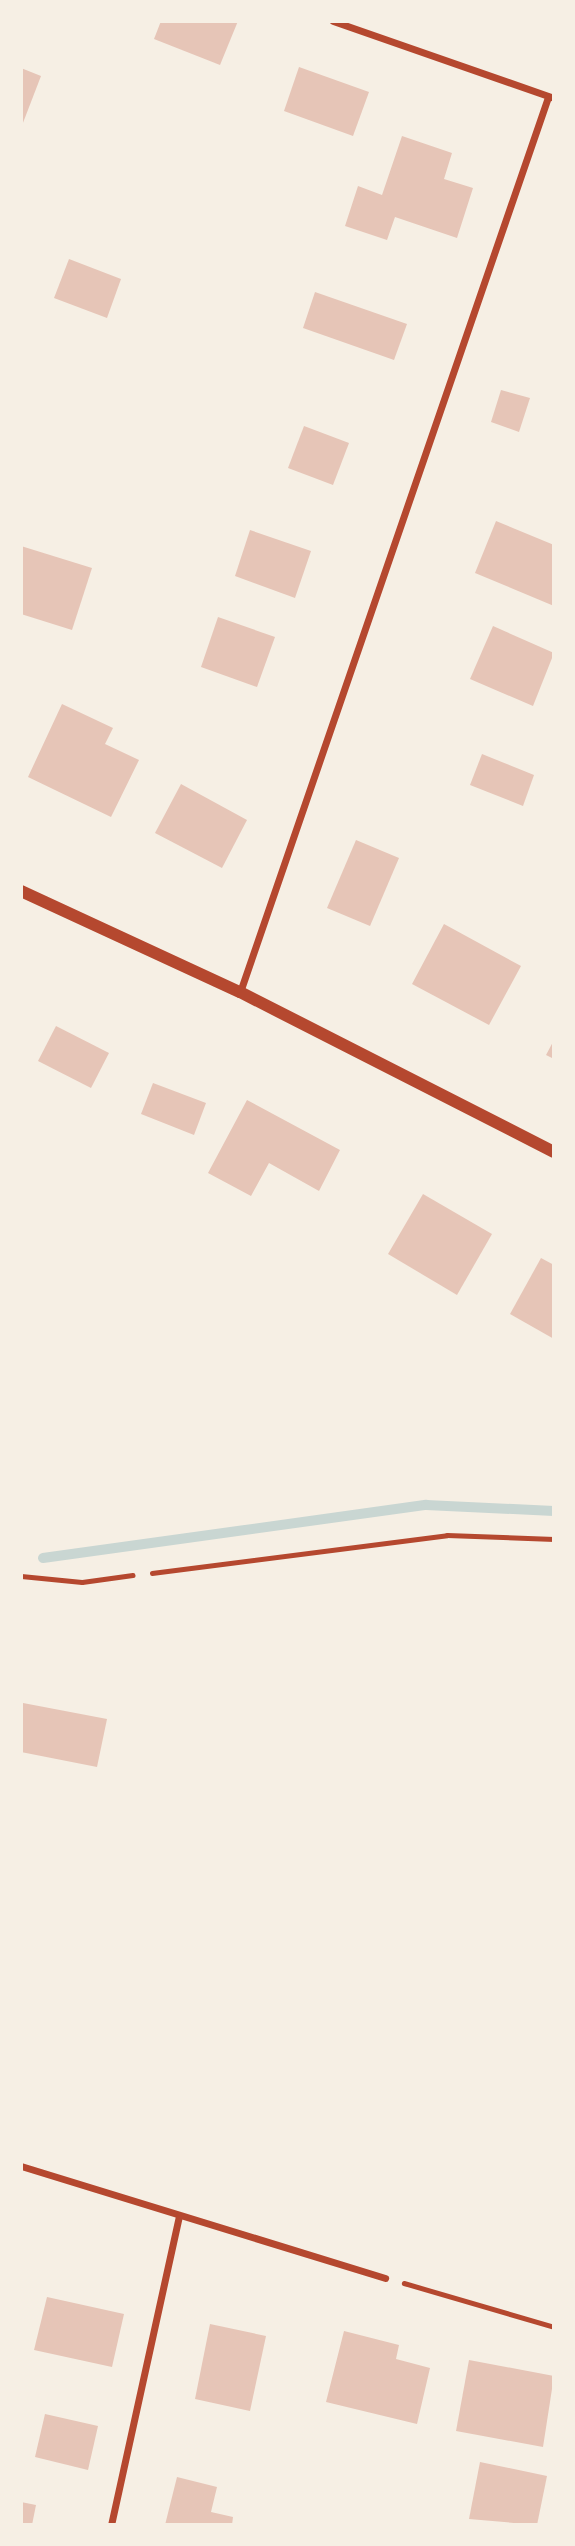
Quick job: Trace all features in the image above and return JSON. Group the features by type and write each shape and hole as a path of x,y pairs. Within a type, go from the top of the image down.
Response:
{"street":[{"path":"240,992 551,98 333,21"},
{"path":"21,891 240,992 554,1152"},
{"path":"21,2166 385,2278"},
{"path":"111,2525 179,2215"}],"lane":[{"path":"21,1576 82,1582 133,1575"}],"path":[{"path":"133,1575 447,1535 554,1539"},
{"path":"385,2278 554,2327"}],"building":[{"path":"161,21 238,21 220,65 154,39"},
{"path":"299,67 369,92 353,136 284,111"},
{"path":"21,68 41,76 21,128"},
{"path":"402,136 452,153 444,179 473,188 457,238 395,217 387,240 345,226 358,186 382,195"},
{"path":"69,259 121,279 107,318 54,298"},
{"path":"315,292 407,324 394,360 303,328"},
{"path":"501,390 530,398 519,432 491,422"},
{"path":"304,426 349,443 333,485 288,468"},
{"path":"496,521 554,545 554,606 475,573"},
{"path":"250,530 311,551 295,598 235,576"},
{"path":"21,546 92,568 72,630 21,614"},
{"path":"218,617 275,637 257,687 201,667"},
{"path":"493,626 554,653 533,706 470,679"},
{"path":"62,704 113,728 105,744 139,760 111,817 28,777"},
{"path":"482,754 534,775 523,806 470,785"},
{"path":"181,784 247,820 222,868 155,833"},
{"path":"356,840 399,858 370,926 327,908"},
{"path":"444,924 521,966 489,1025 412,984"},
{"path":"56,1026 109,1053 91,1088 38,1061"},
{"path":"554,1040 554,1059 546,1055"},
{"path":"153,1083 206,1103 194,1135 141,1114"},
{"path":"247,1100 340,1150 319,1191 269,1163 251,1196 208,1173"},
{"path":"423,1194 492,1234 457,1295 388,1254"},
{"path":"541,1258 554,1265 554,1339 510,1314"},
{"path":"23,1703 107,1719 97,1767 21,1752"},
{"path":"47,2297 124,2314 112,2367 34,2350"},
{"path":"210,2324 266,2336 250,2411 195,2399"},
{"path":"344,2331 399,2345 396,2359 430,2368 417,2424 326,2402"},
{"path":"469,2360 554,2376 543,2447 456,2431"},
{"path":"45,2414 98,2426 88,2470 35,2457"},
{"path":"480,2462 547,2476 537,2525 469,2519"},
{"path":"177,2477 217,2487 211,2512 233,2517 232,2525 165,2525"},
{"path":"21,2502 36,2505 32,2525 21,2525"}],"waterway":[{"path":"43,1558 426,1505 554,1511"}]}
